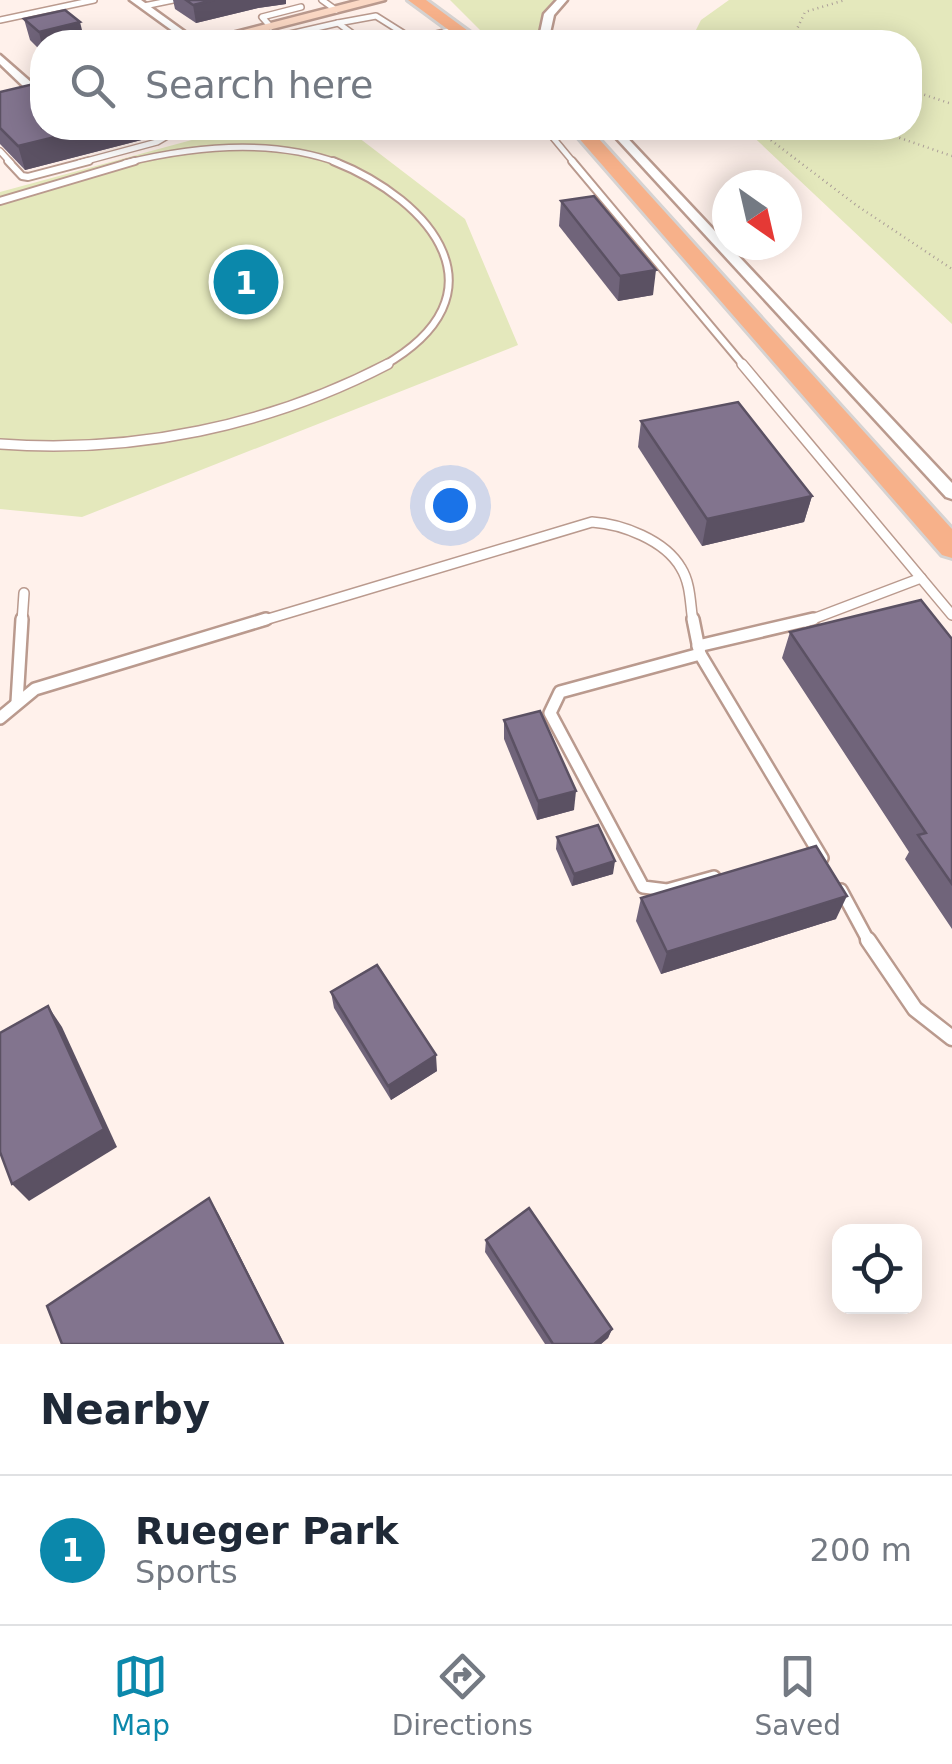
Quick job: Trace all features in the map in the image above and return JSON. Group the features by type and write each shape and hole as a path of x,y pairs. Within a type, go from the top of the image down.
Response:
{"main road":[{"path":"280,30 309,17 337,17 378,0"},
{"path":"416,0 457,29"},
{"path":"437,0 477,30"},
{"path":"0,92 30,87"},
{"path":"590,140 952,548"}],"street":[{"path":"546,30 549,14 562,0"},
{"path":"140,3 177,30"},
{"path":"0,58 30,82"},
{"path":"623,140 952,493"}],"lane":[{"path":"0,20 94,0"},
{"path":"140,3 174,0"},
{"path":"290,0 319,30"},
{"path":"322,0 352,30"},
{"path":"337,17 376,16 398,30"},
{"path":"453,30 457,29"},
{"path":"0,150 22,176 28,176 160,140"},
{"path":"555,140 952,616"},
{"path":"0,201 187,151 265,146 306,152 363,172 425,216 445,255 447,276 445,307 433,330 401,358 354,380 220,426 150,442 92,448 0,444"},
{"path":"0,718 36,689 598,521 664,546 675,555 688,576 690,622 699,650 825,863"},
{"path":"722,874 666,890 643,886 550,713 560,692 808,621 921,578"},
{"path":"17,702 24,593"},
{"path":"797,852 816,847"},
{"path":"834,879 899,991 931,1026 952,1038"}],"path":[{"path":"796,30 805,12 844,0"},
{"path":"922,94 952,104"},
{"path":"772,140 856,205 952,269"},
{"path":"906,140 952,156"}],"green space":[{"path":"450,0 565,0 552,10 547,30 480,30"},
{"path":"729,0 952,0 952,324 802,183 802,170 789,170 757,140 922,140 922,30 696,30 701,20"},
{"path":"192,140 362,140 465,219 518,345 82,517 0,509 0,192"}],"building":[{"path":"186,0 214,0 193,5"},
{"path":"65,10 80,22 37,30 24,19"},
{"path":"30,85 30,140 43,140 18,146 0,128 0,92"},
{"path":"594,196 656,270 620,276 561,201"},
{"path":"738,402 812,496 707,519 641,421"},
{"path":"921,600 952,639 952,884 918,835 926,833 790,632"},
{"path":"540,711 576,791 538,801 504,720"},
{"path":"598,825 615,861 574,874 557,837"},
{"path":"816,846 847,896 667,952 641,898"},
{"path":"377,965 436,1055 388,1086 331,992"},
{"path":"48,1006 104,1129 12,1184 0,1152 0,1033"},
{"path":"209,1198 283,1344 62,1344 47,1306"},
{"path":"529,1208 612,1329 594,1344 553,1344 486,1240"}],"place":[{"name":"Rueger Park","path":"246,282"}]}
